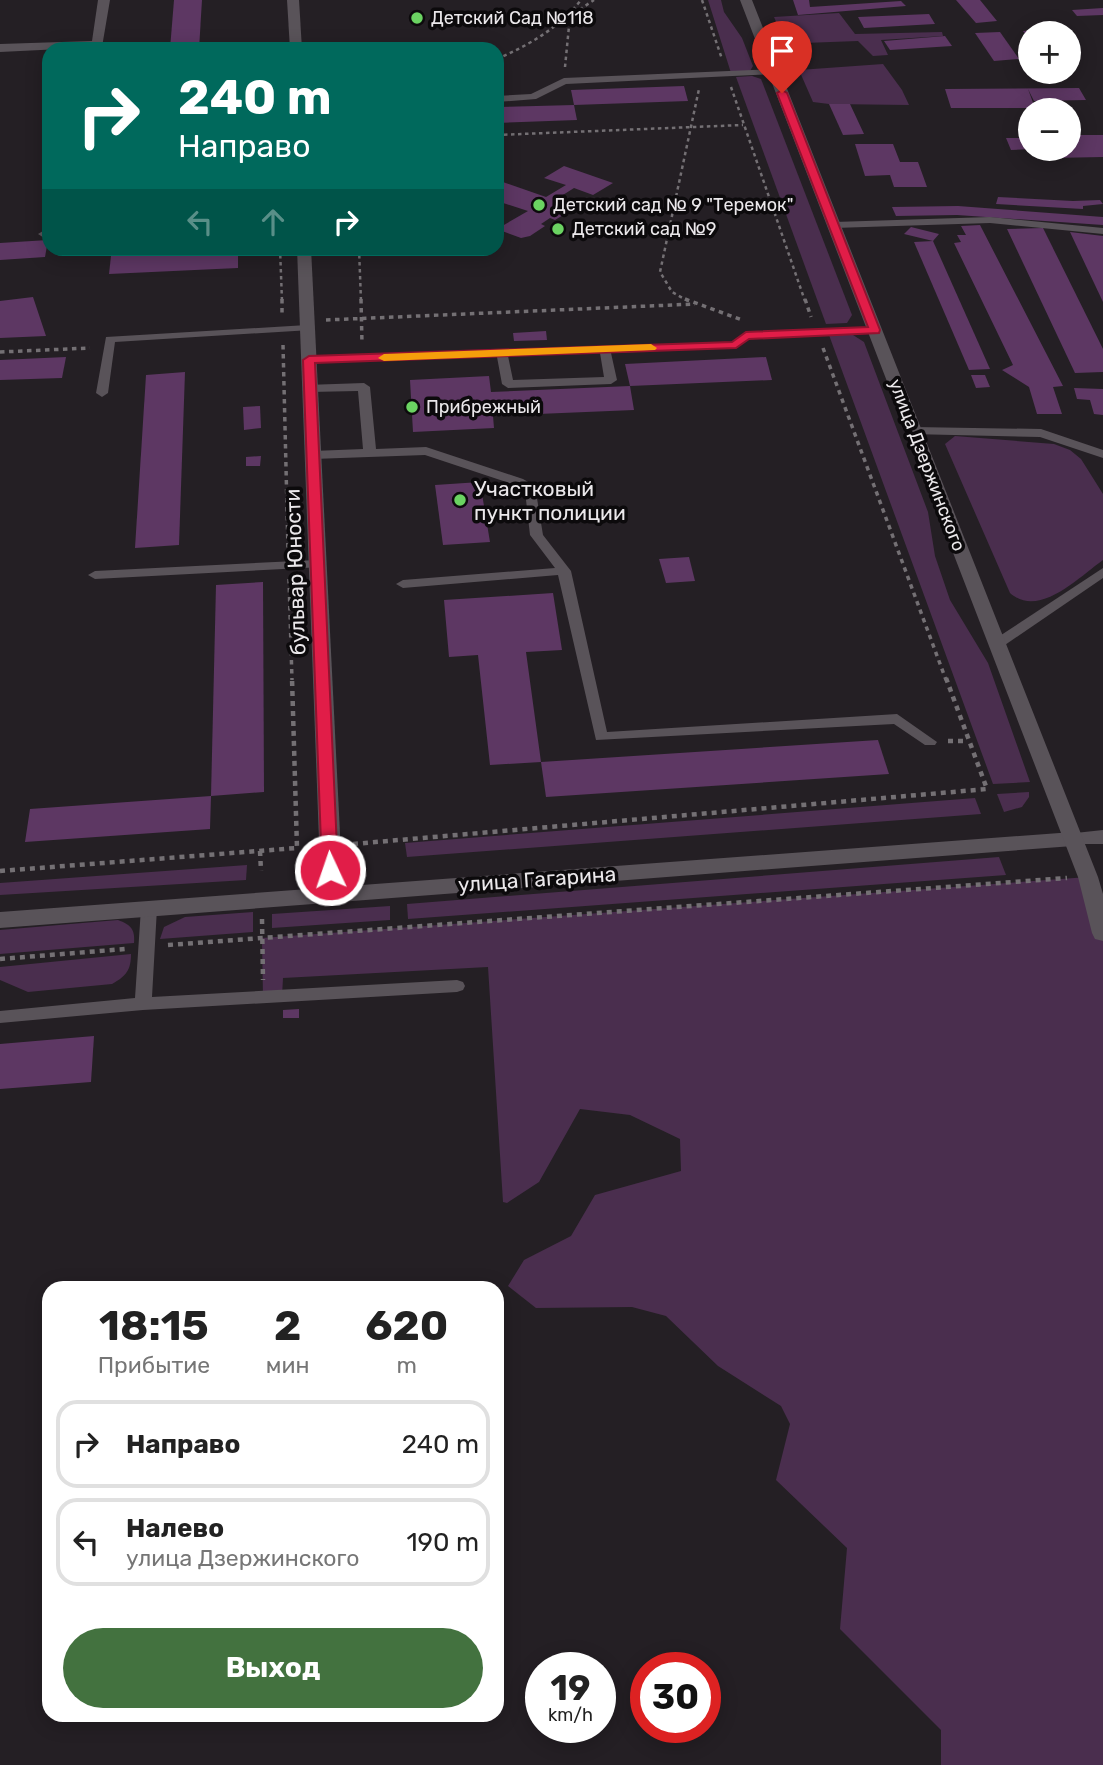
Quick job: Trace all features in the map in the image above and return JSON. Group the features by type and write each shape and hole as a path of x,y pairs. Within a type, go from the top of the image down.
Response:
{"street":[{"path":"98,42 104,0"},
{"path":"293,0 296,42"},
{"name":"улица Дзержинского","path":"746,0 1088,877 1103,933"},
{"path":"0,48 42,46"},
{"name":"бульвар Юности","path":"305,256 313,324 309,360 332,894"},
{"name":"улица Гагарина","path":"0,919 1103,837"}],"lane":[{"path":"504,99 533,97 564,81 774,72"},
{"path":"834,225 990,220 1103,231"},
{"path":"102,393 110,339 313,324"},
{"path":"309,360 736,345 746,336 875,330"},
{"path":"502,354 508,384 611,380 605,350"},
{"path":"310,388 364,387 370,453"},
{"path":"914,431 1041,433 1103,454"},
{"path":"313,455 426,451 501,474 531,489 537,536 564,571 601,737 897,719 930,742"},
{"path":"95,575 317,564"},
{"path":"402,583 564,571"},
{"path":"997,643 1103,572"},
{"path":"143,1004 149,908"},
{"path":"0,1017 143,1004 457,986"}],"path":[{"path":"564,81 570,16 581,0"},
{"path":"504,56 518,50 594,0"},
{"path":"353,844 987,789 817,332 743,125 702,0"},
{"path":"702,75 660,272 672,292 695,304 745,321"},
{"path":"504,135 743,125"},
{"path":"359,256 363,359"},
{"path":"313,324 361,318 695,304"},
{"path":"0,352 109,348"},
{"path":"0,871 297,848"},
{"path":"260,851 261,871"},
{"path":"262,938 1069,878"},
{"path":"261,914 263,998"}],"shaded area":[{"path":"708,0 721,0 724,12 742,38 753,66 750,71 731,73"},
{"path":"839,13 855,34 942,32 943,36 881,40 888,55 873,56 858,41 804,43 799,52 789,51 774,17"},
{"path":"883,64 902,90 909,105 813,102 799,70"},
{"path":"752,76 761,79 852,315 847,323 826,324 736,77"},
{"path":"829,335 853,335 864,342 928,512 935,556 950,600 988,663 1030,782 993,784"},
{"path":"955,436 1054,444 1070,450 1081,459 1103,494 1103,560 1071,585 1046,598 1021,600 1010,593 945,444"},
{"path":"1029,792 1029,797 1022,807 1004,812 997,794"},
{"path":"975,798 981,814 407,857 405,843"},
{"path":"999,857 1006,875 408,919 407,904"},
{"path":"247,865 246,880 0,895 0,883"},
{"path":"1088,877 1103,933 1103,1765 941,1765 941,1730 840,1629 847,1548 776,1480 790,1424 781,1406 718,1366 666,1316 632,1307 536,1308 508,1286 524,1260 571,1236 595,1195 681,1171 680,1139 630,1115 580,1109 539,1182 507,1203 503,1202 488,967 283,978 282,996 263,998 262,938"},
{"path":"390,906 390,920 272,928 272,914"},
{"path":"253,912 253,932 160,939 164,927 185,917"},
{"path":"118,920 131,928 134,943 0,954 0,930"},
{"path":"131,954 127,972 112,984 28,992 0,980 0,967"}],"building":[{"path":"174,0 202,0 199,42 171,42"},
{"path":"793,0 809,0 810,7 901,1 906,6 798,15"},
{"path":"956,0 980,0 997,21 976,23"},
{"path":"1103,8 1103,15 1077,16 1072,10"},
{"path":"929,14 935,24 864,28 858,17"},
{"path":"1000,32 1018,59 994,61 975,33"},
{"path":"945,36 952,46 890,50 884,41"},
{"path":"684,86 688,101 574,105 571,90"},
{"path":"1079,88 1086,100 1032,98 1028,89 1031,98 1018,98 1018,108 951,108 945,89"},
{"path":"829,104 850,104 864,134 843,135"},
{"path":"574,105 577,120 504,123 504,107"},
{"path":"1081,135 1103,135 1103,157 1081,157"},
{"path":"1006,138 1018,138 1018,150 1011,150"},
{"path":"855,144 893,144 900,162 918,162 927,187 894,187 890,175 865,176"},
{"name":"Детский сад № 9 \"Теремок\"","path":"564,166 613,183 593,195 574,188 555,200 575,208 555,220 550,218 541,224 545,226 530,236 521,238 504,232 504,225 528,211 504,203 504,182 546,197 566,185 544,178"},
{"path":"998,197 1100,200 1103,204 1083,206 1083,209 996,204"},
{"path":"958,206 1103,217 1103,225 957,215 896,216 892,207"},
{"path":"980,225 1063,386 1053,387 1062,414 1037,414 1029,387 1002,370 1013,365 954,243 961,242 957,235 966,235 961,226"},
{"path":"911,227 939,234 933,241 904,234"},
{"path":"1043,228 1103,349 1103,372 1075,373 1007,229"},
{"path":"1070,232 1103,236 1103,302"},
{"path":"42,240 42,256 45,257 0,260 0,243"},
{"path":"933,241 990,369 969,370 914,242"},
{"path":"111,256 238,256 238,268 109,274"},
{"path":"33,297 46,336 0,338 0,301"},
{"path":"546,331 547,340 514,341 513,333"},
{"path":"66,357 62,378 0,380 0,360"},
{"path":"766,357 772,380 630,386 625,364"},
{"path":"185,372 179,545 135,548 146,375"},
{"path":"971,375 985,375 990,387 976,388"},
{"path":"489,376 491,392 630,386 634,410 493,416 494,428 413,432 410,380"},
{"path":"1074,388 1103,389 1103,415 1094,414 1090,400 1077,399"},
{"path":"260,406 261,428 244,430 243,407"},
{"path":"261,456 260,466 246,466 246,457"},
{"name":"Участковый пункт полиции","path":"480,482 490,542 443,545 435,485"},
{"path":"689,557 695,581 666,583 659,559"},
{"path":"263,582 264,792 211,796 216,585"},
{"path":"553,593 562,650 526,652 541,762 490,765 478,655 449,657 444,600"},
{"path":"878,740 889,774 546,797 541,762"},
{"path":"211,796 210,829 25,842 30,809"},
{"path":"299,1009 299,1018 283,1018 283,1010"},
{"path":"94,1036 91,1082 0,1089 0,1044"}],"slow traffic":[{"path":"384,358 651,348"}],"place":[{"name":"Детский Сад №118","path":"417,18"},
{"name":"Детский сад № 9 \"Теремок\"","path":"539,205"},
{"name":"Детский сад №9","path":"558,229"},
{"name":"Прибрежный","path":"412,407"},
{"name":"Участковый пункт полиции","path":"460,500"}],"route":[{"path":"330,870 309,360 736,345 746,336 875,330 782,93"}]}
